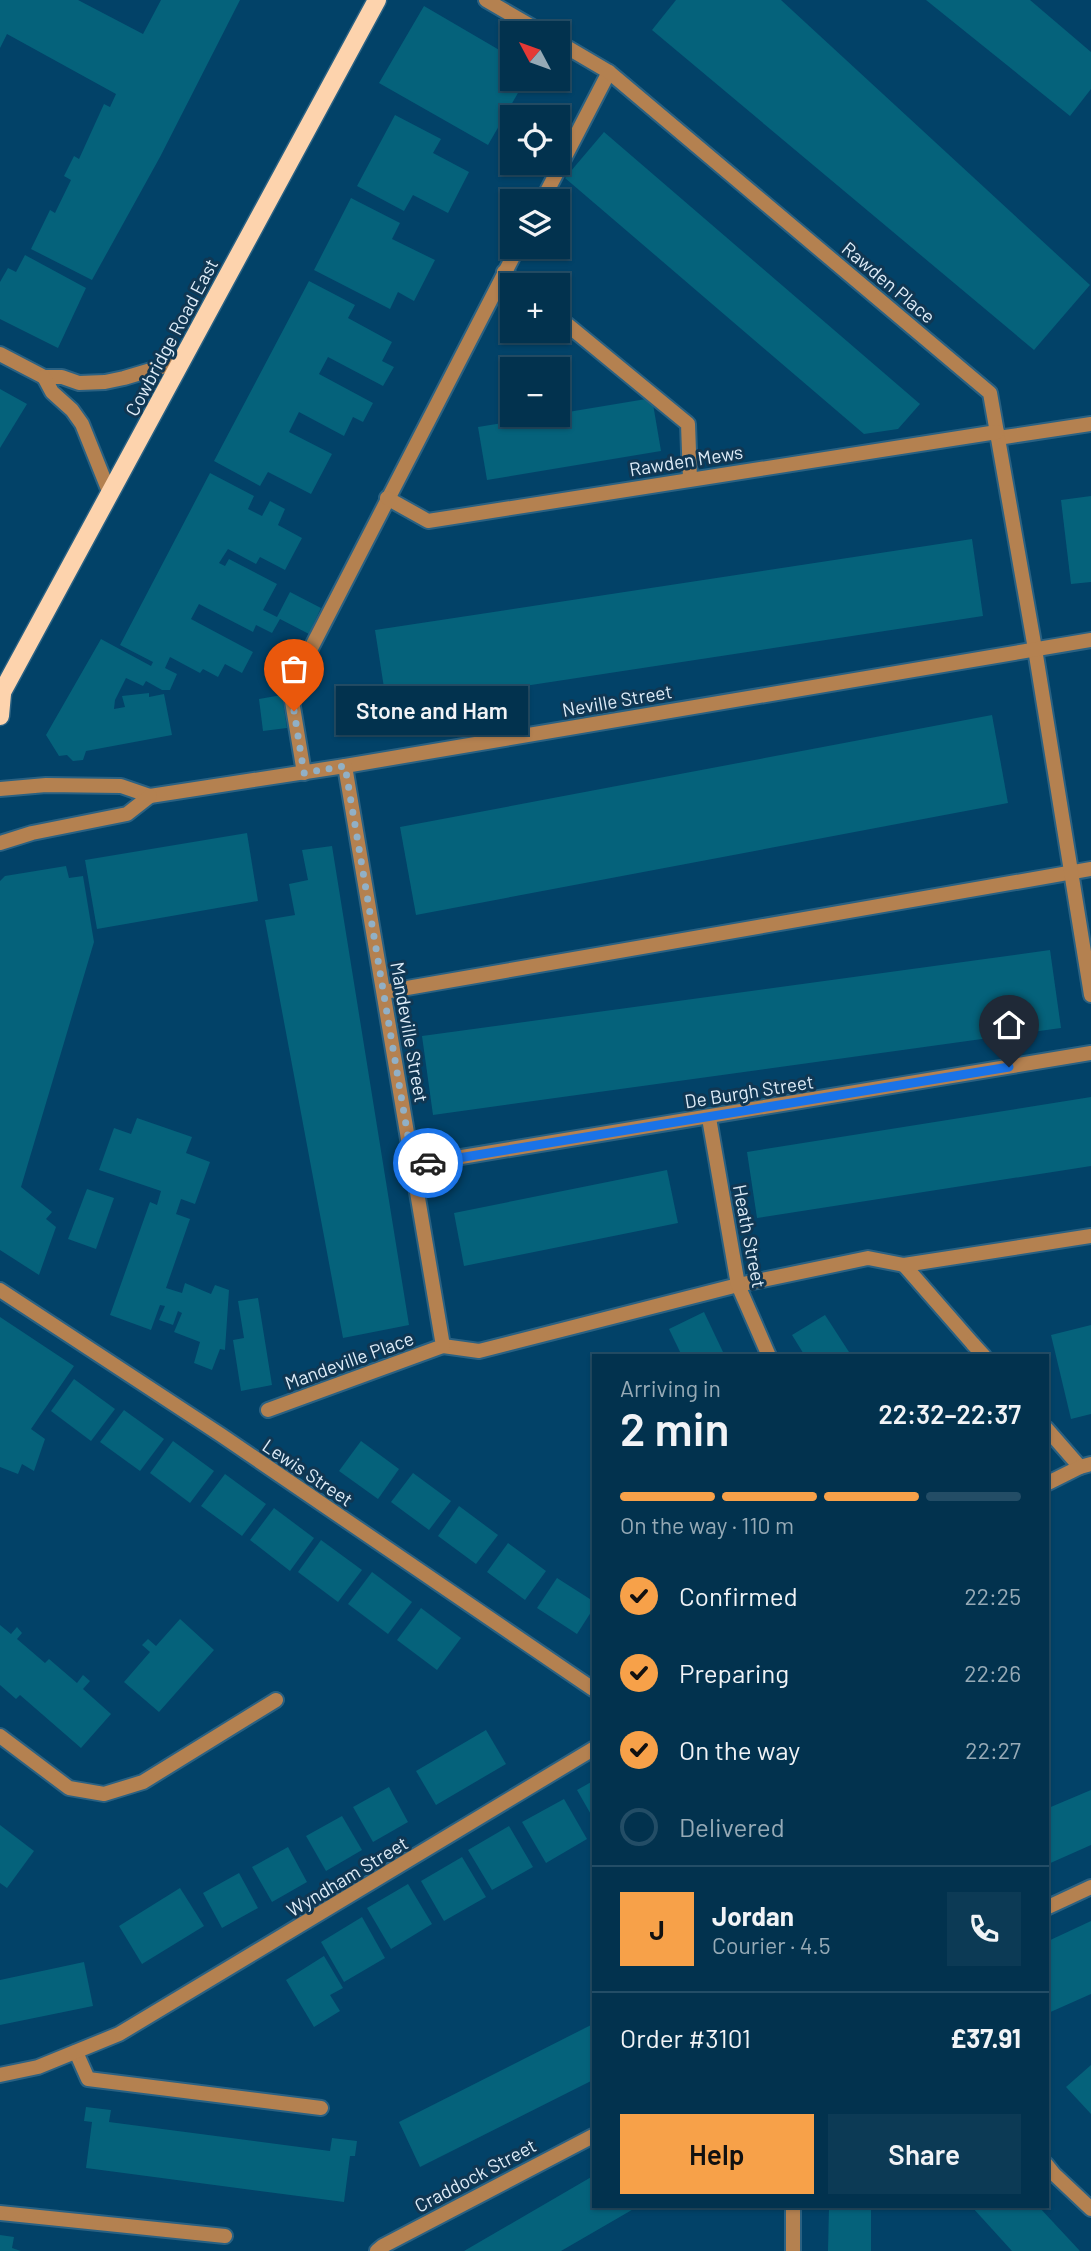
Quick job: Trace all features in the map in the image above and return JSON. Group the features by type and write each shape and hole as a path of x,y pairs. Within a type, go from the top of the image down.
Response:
{"main road":[{"name":"Cowbridge Road East","path":"0,716 1,695 377,0"}],"street":[{"path":"486,0 522,21"},
{"name":"Rawden Place","path":"570,49 609,72 990,393 1073,872 1091,995"},
{"path":"548,189 609,72"},
{"path":"304,773 290,689 511,259"},
{"path":"570,327 688,424 690,479"},
{"path":"0,354 44,377 62,377 79,383 105,382 181,361"},
{"path":"44,377 52,392 72,410 82,424 110,494"},
{"name":"Rawden Mews","path":"387,498 428,521 690,479 1091,424"},
{"name":"Neville Street","path":"0,789 46,785 121,786 150,796 304,773 1091,640"},
{"name":"Mandeville Street","path":"345,766 443,1346"},
{"name":"Neville Street","path":"0,843 32,833 127,814 150,796"},
{"path":"384,992 1091,869"},
{"name":"De Burgh Street","path":"413,1166 1091,1053"},
{"name":"Heath Street","path":"709,1118 738,1285 768,1354"},
{"path":"443,1346 480,1351 738,1285 868,1258 904,1265 1091,1237"},
{"path":"904,1265 982,1354"},
{"name":"Lewis Street","path":"0,1290 221,1436 592,1688"},
{"name":"Mandeville Place","path":"268,1410 443,1346"},
{"path":"1049,1431 1088,1465 1049,1483"},
{"path":"0,1736 69,1788 104,1794 143,1782 275,1700"},
{"name":"Wyndham Street","path":"0,2075 38,2067 119,2034 592,1750"},
{"path":"1049,1907 1091,1887"},
{"path":"76,2052 88,2079 321,2108"},
{"name":"Craddock Street","path":"377,2251 393,2240 592,2137"},
{"path":"1049,2168 1091,2209"},
{"path":"793,2208 793,2251"},
{"path":"0,2213 225,2236"}],"building":[{"path":"0,0 78,0 143,34 161,0 240,0 160,157 92,280 31,249 50,210 55,213 71,180 64,176 74,156 79,159 104,104 110,107 116,94 7,34 0,48"},
{"path":"676,0 781,0 1090,285 1034,350 652,30"},
{"path":"926,0 1030,0 1091,52 1091,89 1070,116"},
{"path":"424,6 500,50 500,91 519,91 511,105 500,105 500,124 488,145 379,83"},
{"path":"395,115 441,139 433,153 469,172 448,213 413,195 404,211 357,186"},
{"path":"604,132 920,404 898,429 864,434 565,178"},
{"path":"351,198 400,223 392,239 435,260 414,301 398,292 390,309 314,270"},
{"path":"25,255 86,288 58,348 0,319 0,282 8,268 16,272"},
{"path":"309,281 355,305 348,318 392,342 382,361 394,367 383,386 328,357 319,374 373,403 363,422 353,417 344,436 299,412 289,432 332,454 311,494 268,472 260,486 214,461"},
{"path":"0,389 27,404 0,448"},
{"path":"652,398 661,451 487,480 478,427 500,423 500,427 570,427 570,412"},
{"path":"210,473 254,496 248,509 262,516 270,501 285,509 278,525 302,538 285,570 260,557 256,564 228,549 219,563 225,566 229,559 277,584 263,610 277,617 290,592 321,608 309,634 280,619 272,633 256,625 253,632 199,604 191,619 253,652 242,673 225,664 218,677 203,669 200,673 170,657 165,668 177,674 170,690 162,690 146,681 143,686 126,678 115,700 114,709 125,707 122,696 149,693 149,697 164,694 172,735 86,751 83,760 73,761 67,755 59,756 46,735 101,639 151,666 153,662 120,645"},
{"path":"1091,496 1091,582 1071,584 1061,500"},
{"path":"972,539 983,616 387,707 375,630"},
{"path":"282,695 287,728 263,731 259,699"},
{"path":"992,715 1008,803 416,915 400,827"},
{"path":"247,833 258,901 97,929 85,860"},
{"path":"332,846 409,1325 343,1338 265,920 295,915 289,884 308,880 302,850"},
{"path":"66,866 69,878 83,876 94,942 21,1187 52,1212 46,1219 56,1227 39,1275 0,1250 0,881 5,876"},
{"path":"1050,950 1061,1028 433,1115 422,1036"},
{"path":"1091,1097 1091,1166 757,1218 747,1152"},
{"path":"137,1118 192,1137 186,1153 210,1162 195,1204 181,1199 176,1214 190,1219 166,1288 182,1293 185,1283 211,1294 215,1285 229,1290 225,1350 220,1349 212,1370 194,1363 200,1342 174,1332 182,1313 178,1311 173,1325 159,1320 165,1306 160,1305 151,1330 110,1315 150,1202 157,1205 161,1191 99,1170 114,1128 131,1134"},
{"path":"667,1170 678,1223 464,1266 454,1213"},
{"path":"87,1189 114,1198 96,1249 68,1239"},
{"path":"258,1298 272,1385 241,1391 233,1340 244,1338 238,1301"},
{"path":"704,1312 723,1352 681,1354 669,1329"},
{"path":"825,1315 849,1352 804,1354 792,1335"},
{"path":"0,1317 74,1366 31,1429 45,1439 34,1471 22,1464 18,1474 0,1467"},
{"path":"1091,1325 1091,1414 1071,1419 1051,1335"},
{"path":"74,1379 115,1409 91,1441 51,1411"},
{"path":"124,1410 164,1439 140,1471 100,1442"},
{"path":"173,1441 214,1471 190,1503 150,1473"},
{"path":"361,1441 399,1469 378,1499 339,1471"},
{"path":"413,1473 451,1501 429,1530 391,1502"},
{"path":"225,1474 266,1504 242,1536 201,1506"},
{"path":"459,1506 498,1535 476,1564 438,1536"},
{"path":"274,1508 314,1538 290,1571 250,1540"},
{"path":"321,1540 362,1570 338,1602 298,1572"},
{"path":"508,1543 546,1571 525,1600 487,1572"},
{"path":"372,1572 412,1602 388,1634 348,1604"},
{"path":"557,1578 592,1600 592,1611 577,1634 537,1608"},
{"path":"421,1608 461,1638 437,1670 397,1640"},
{"path":"180,1619 214,1650 159,1712 124,1682 150,1652 142,1645 148,1639 156,1646"},
{"path":"0,1625 11,1634 17,1627 22,1633 17,1639 45,1663 49,1659 77,1683 83,1675 90,1681 83,1689 111,1714 81,1748 20,1695 16,1699 0,1685"},
{"path":"486,1730 506,1764 436,1805 416,1771"},
{"path":"592,1782 592,1816 577,1790"},
{"path":"389,1787 408,1822 373,1842 353,1807"},
{"path":"1091,1790 1091,1845 1049,1864 1049,1808"},
{"path":"564,1799 587,1839 546,1863 522,1822"},
{"path":"342,1816 362,1850 326,1871 306,1836"},
{"path":"0,1825 34,1851 7,1888 0,1883"},
{"path":"509,1826 533,1867 492,1890 468,1850"},
{"path":"288,1847 307,1882 272,1902 252,1867"},
{"path":"462,1857 486,1897 444,1921 421,1881"},
{"path":"239,1873 258,1908 222,1928 203,1893"},
{"path":"408,1884 432,1924 391,1949 367,1908"},
{"path":"180,1888 204,1926 142,1964 119,1926"},
{"path":"362,1917 385,1958 344,1982 321,1942"},
{"path":"1091,1921 1091,1994 1049,2013 1049,1941"},
{"path":"324,1956 343,1988 330,1995 340,2011 314,2027 286,1980"},
{"path":"84,1962 93,2006 0,2025 0,1980"},
{"path":"592,2025 592,2081 420,2167 399,2122"},
{"path":"1091,2065 1091,2114 1066,2087"},
{"path":"86,2107 111,2110 109,2122 330,2151 332,2138 357,2141 355,2156 350,2156 344,2202 86,2168 92,2122 84,2121"},
{"path":"592,2177 592,2208 635,2208 561,2251 464,2251"},
{"path":"829,2208 871,2208 871,2251 828,2251"},
{"path":"973,2208 1040,2208 1080,2251 1012,2251"},
{"path":"0,2235 14,2237 12,2248 21,2251 0,2251"}],"way so far":[{"path":"294,711 304,773 345,766 413,1166 428,1163"}],"place":[{"name":"Stone and Ham","path":"294,711"}],"route":[{"path":"428,1163 1009,1067"}]}
